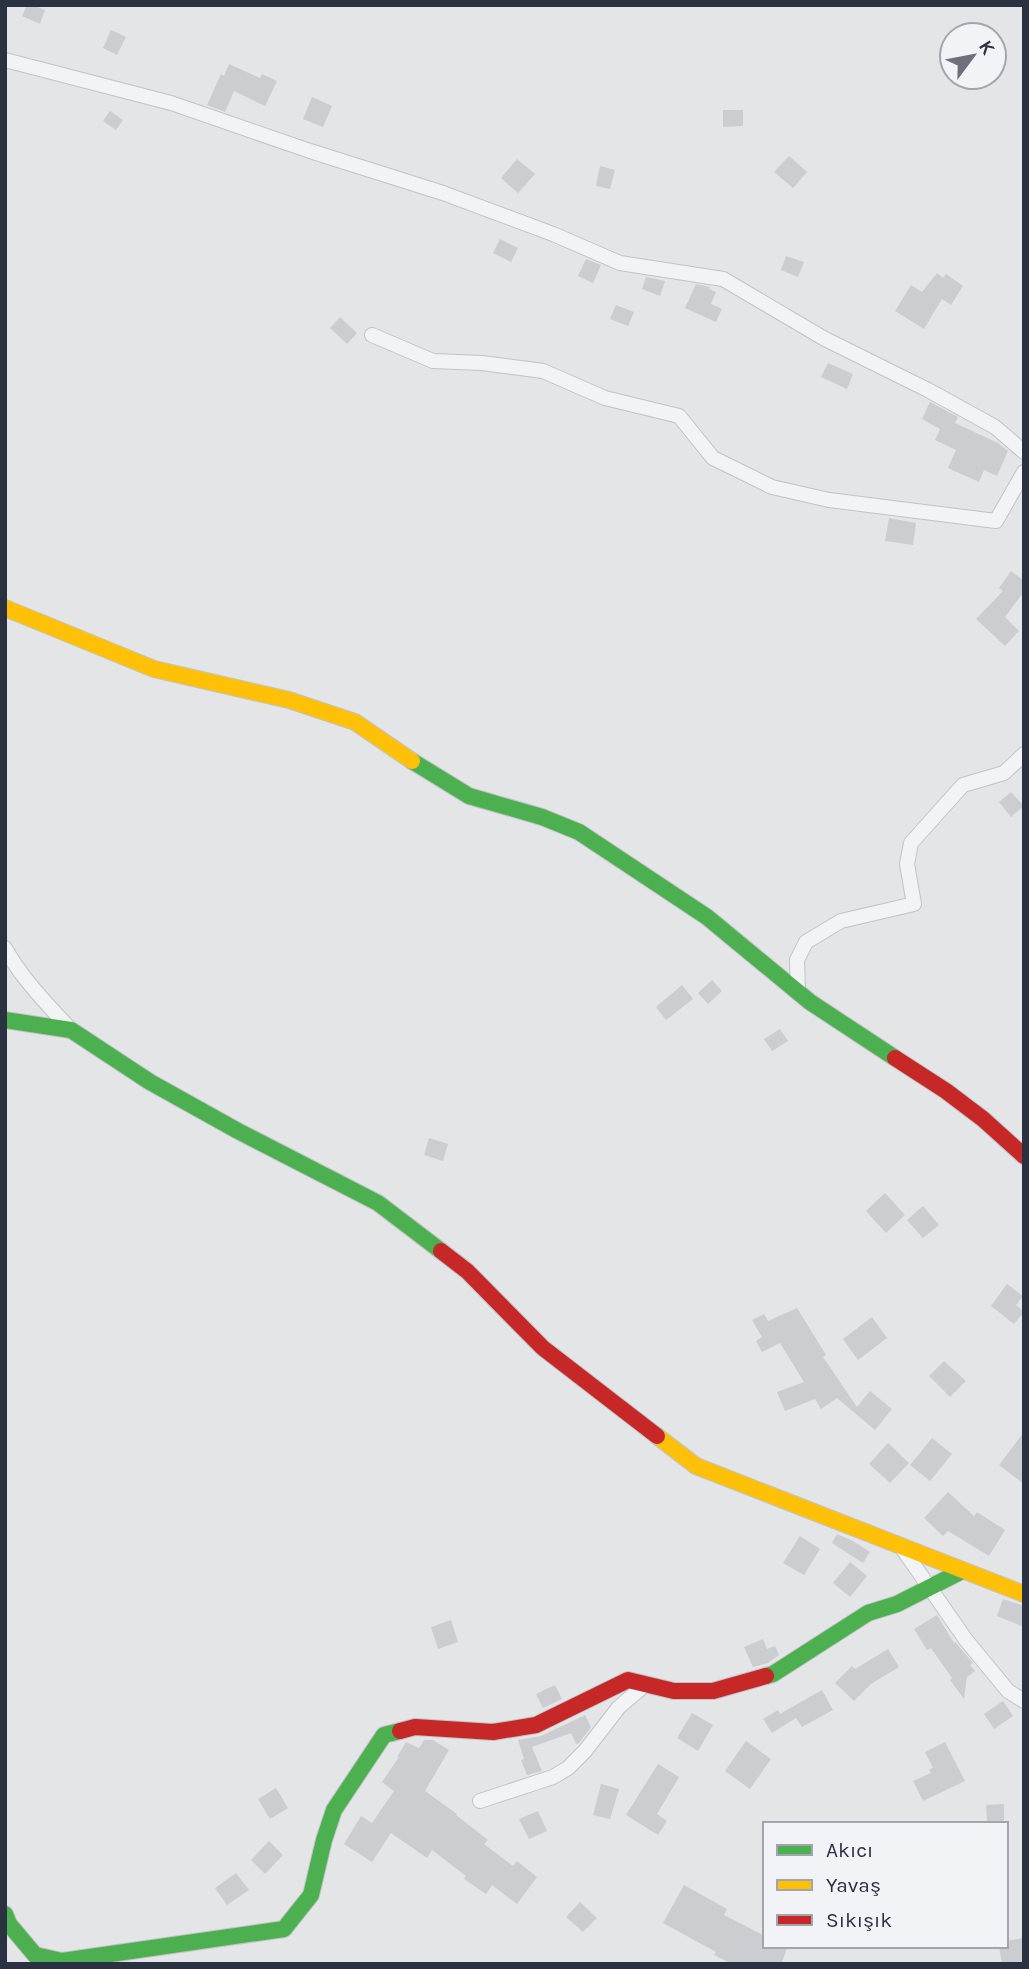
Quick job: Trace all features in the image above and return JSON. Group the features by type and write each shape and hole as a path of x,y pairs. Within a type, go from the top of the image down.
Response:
{"street":[{"path":"5,60 171,103 443,193 554,234 620,263 723,279 825,339 995,427 1024,452"},
{"path":"372,335 433,361 482,363 543,371 605,398 679,416 713,458 772,487 829,500 996,521 1024,472"},
{"path":"5,608 154,669 289,700 355,722 420,768 470,796 542,817 579,832 707,917 810,1002 946,1091 983,1119 1024,1156"},
{"path":"798,992 797,960 806,942 841,920 914,904 907,863 911,843 963,785 1004,773 1024,754"},
{"path":"5,948 41,998 71,1030 150,1082 378,1203 467,1271 542,1348 696,1466 1024,1594"},
{"path":"5,1020 71,1030"},
{"path":"902,1548 966,1640 1008,1691 1024,1701"},
{"path":"5,1914 9,1924 35,1955 62,1961 284,1929 311,1895 334,1810 384,1735 415,1727 493,1732 536,1725 628,1680 674,1691 713,1691 773,1674 868,1613 897,1604 962,1571"},
{"path":"480,1801 553,1777 568,1768 585,1751 619,1707 645,1685"}],"building":[{"path":"27,5 45,10 40,24 22,16"},
{"path":"111,30 126,37 117,55 103,48"},
{"path":"229,64 260,78 262,74 277,81 265,106 234,91 225,112 207,105 221,74 224,76"},
{"path":"312,97 332,106 323,127 303,119"},
{"path":"723,110 743,110 743,126 723,127"},
{"path":"110,111 123,120 116,130 103,121"},
{"path":"789,156 807,172 793,188 774,172"},
{"path":"517,159 535,174 518,193 501,178"},
{"path":"600,166 615,170 610,189 596,186"},
{"path":"500,239 518,248 511,262 493,253"},
{"path":"786,256 804,262 798,277 781,270"},
{"path":"586,259 601,265 593,283 578,276"},
{"path":"937,273 943,278 946,274 963,286 951,305 942,299 924,329 895,311 911,285 922,292"},
{"path":"646,277 665,281 660,296 642,289"},
{"path":"696,284 710,287 709,289 716,292 711,304 722,309 716,322 685,308"},
{"path":"616,305 634,312 628,326 610,319"},
{"path":"340,317 357,333 347,344 330,328"},
{"path":"828,363 853,374 847,389 821,377"},
{"path":"930,402 958,417 955,423 998,443 1008,451 997,476 984,470 979,482 948,468 956,450 935,440 940,429 922,419"},
{"path":"889,518 916,523 913,545 885,541"},
{"path":"1011,571 1024,581 1024,591 1005,617 1019,631 1005,646 976,619 1003,591 999,588"},
{"path":"1011,792 1024,806 1011,817 999,802"},
{"path":"712,980 722,991 708,1004 698,993"},
{"path":"682,985 693,999 666,1020 656,1007"},
{"path":"780,1029 788,1041 772,1051 764,1039"},
{"path":"429,1138 448,1144 443,1161 424,1155"},
{"path":"885,1193 905,1215 886,1233 866,1211"},
{"path":"923,1206 939,1225 923,1238 907,1220"},
{"path":"1007,1284 1023,1296 1016,1305 1024,1312 1014,1324 991,1306"},
{"path":"797,1308 826,1355 823,1357 857,1407 870,1391 892,1409 875,1430 837,1398 821,1409 815,1399 785,1411 777,1392 804,1382 780,1343 762,1352 756,1341 762,1337 752,1320 764,1314 768,1321"},
{"path":"872,1317 887,1338 858,1360 843,1339"},
{"path":"944,1361 966,1381 950,1397 929,1376"},
{"path":"1024,1432 1024,1484 999,1465"},
{"path":"932,1438 952,1454 930,1481 910,1465"},
{"path":"888,1443 909,1463 890,1483 869,1464"},
{"path":"948,1492 974,1516 977,1512 1005,1530 989,1556 948,1531 943,1536 924,1518"},
{"path":"837,1534 870,1552 863,1563 832,1543"},
{"path":"800,1536 820,1549 804,1575 783,1563"},
{"path":"850,1562 867,1576 850,1597 833,1583"},
{"path":"1003,1599 1024,1606 1024,1627 997,1616"},
{"path":"937,1615 954,1643 973,1663 970,1665 975,1671 967,1677 964,1699 931,1648 927,1650 914,1629"},
{"path":"451,1620 458,1642 438,1649 431,1627"},
{"path":"763,1639 767,1649 775,1646 779,1655 768,1663 753,1667 744,1647"},
{"path":"888,1649 899,1667 871,1684 854,1701 835,1683 852,1666 855,1669"},
{"path":"555,1685 562,1699 543,1708 536,1694"},
{"path":"822,1690 833,1710 802,1727 796,1718 772,1733 763,1719 778,1710 780,1714"},
{"path":"1003,1701 1013,1716 994,1729 984,1714"},
{"path":"692,1713 713,1725 698,1751 677,1738"},
{"path":"585,1715 591,1727 579,1743 576,1744 571,1733 532,1747 542,1771 527,1775 518,1740 541,1736"},
{"path":"424,1740 433,1740 449,1750 425,1791 488,1840 484,1844 513,1866 517,1861 537,1877 517,1904 492,1885 486,1894 464,1879 466,1876 432,1850 427,1858 391,1833 372,1862 344,1844 361,1816 372,1823 394,1791 382,1782 406,1742 419,1748"},
{"path":"746,1741 771,1759 750,1789 725,1771"},
{"path":"945,1742 965,1781 923,1801 913,1781 931,1773 929,1770 933,1768 925,1752"},
{"path":"658,1764 679,1777 657,1814 667,1821 658,1835 626,1815"},
{"path":"601,1784 619,1789 610,1819 593,1815"},
{"path":"276,1788 288,1808 270,1819 258,1799"},
{"path":"1004,1804 1004,1822 987,1822 986,1805"},
{"path":"538,1811 547,1831 529,1839 519,1819"},
{"path":"269,1841 283,1855 265,1874 251,1860"},
{"path":"236,1873 249,1890 227,1905 215,1888"},
{"path":"684,1885 727,1909 724,1915 763,1935 763,1948 787,1949 781,1964 732,1964 714,1955 716,1952 663,1923"},
{"path":"580,1902 597,1918 583,1932 566,1917"},
{"path":"1024,1938 1024,1964 1002,1964 999,1948 1008,1948 1008,1941"}],"traffic: fast":[{"path":"412,761 469,796 542,817 579,832 707,917 810,1002 895,1058"},
{"path":"5,1020 71,1030 150,1082 378,1203 441,1251"},
{"path":"766,1676 868,1613 897,1604 962,1571"},
{"path":"5,1914 9,1924 35,1955 62,1961 284,1929 311,1895 334,1810 384,1735 400,1731"}],"traffic: slow":[{"path":"5,608 154,669 289,700 355,722 412,761"},
{"path":"657,1436 696,1466 1024,1594"}],"traffic: jam":[{"path":"895,1058 983,1119 1024,1156"},
{"path":"441,1251 467,1271 543,1348 657,1436"},
{"path":"400,1731 415,1727 493,1732 536,1725 628,1680 674,1691 713,1691 766,1676"}]}
